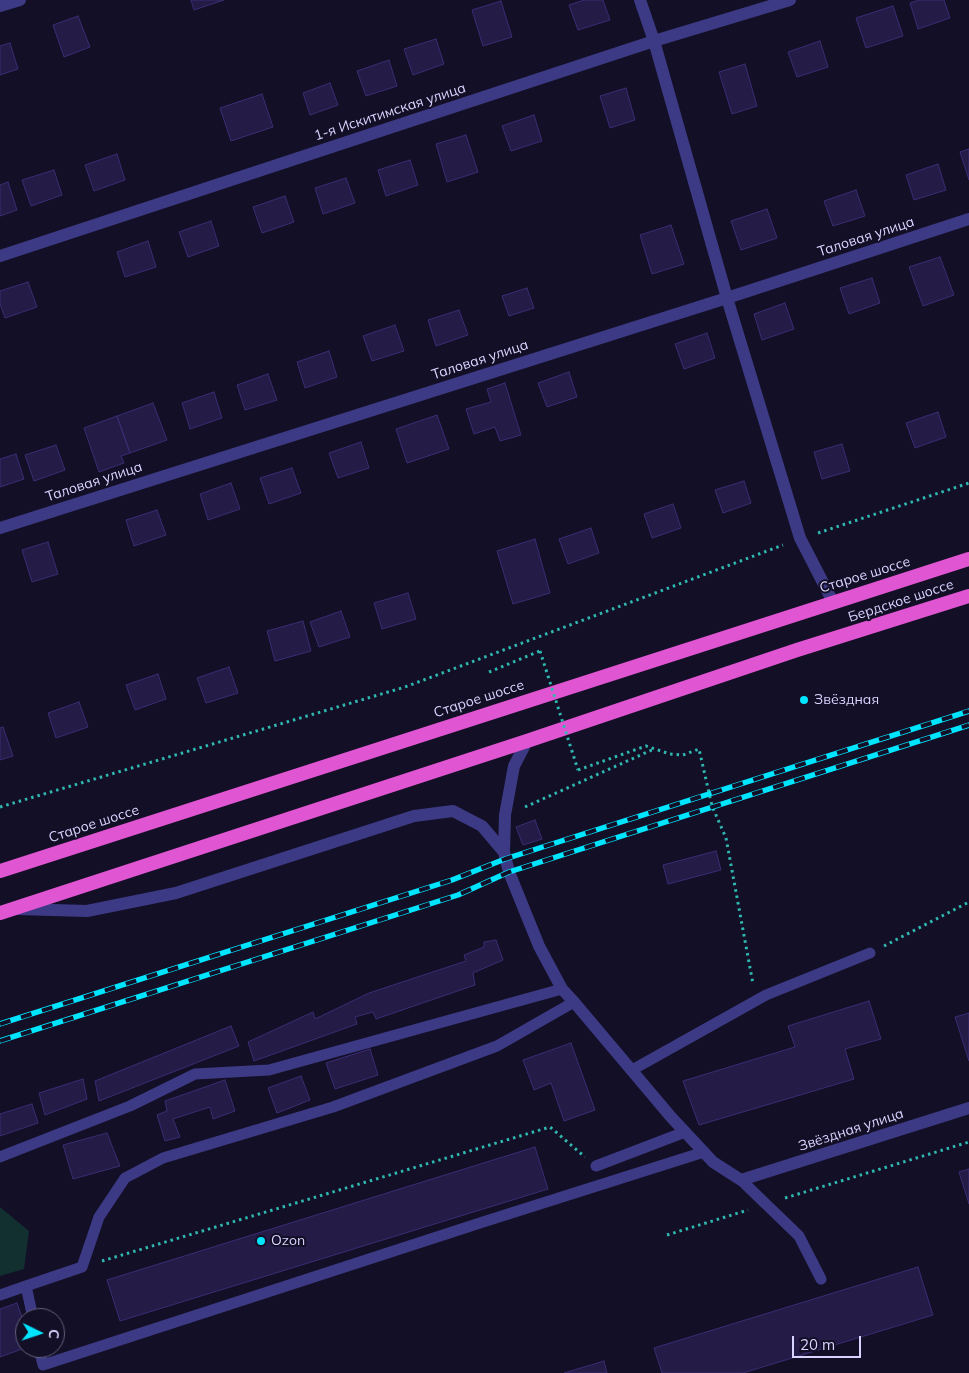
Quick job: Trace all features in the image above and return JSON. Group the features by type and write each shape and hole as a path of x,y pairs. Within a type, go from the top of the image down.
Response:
{"highway":[{"name":"Старое шоссе","path":"0,871 969,559"},
{"name":"Бердское шоссе","path":"527,741 842,636 969,596"},
{"path":"6,911 527,741"}],"street":[{"path":"0,6 20,0"},
{"path":"640,0 654,41 727,298 800,538 833,602"},
{"name":"1-я Искитимская улица","path":"0,256 654,41 790,0"},
{"name":"Таловая улица","path":"0,528 727,298 969,219"},
{"path":"527,741 514,766 505,815 504,852 509,872 539,946 562,989 685,1132 714,1162 741,1180"},
{"path":"6,911 87,911 176,893 414,816 452,811 482,826 504,852"},
{"name":"Звёздная улица","path":"741,1180 969,1108"}],"lane":[{"path":"632,1070 756,1000 870,953"},
{"path":"0,1157 130,1106 195,1074 269,1070 562,989"},
{"path":"0,1295 82,1267 99,1217 125,1178 163,1158 333,1106 497,1046 574,1002"},
{"path":"596,1166 685,1132"},
{"path":"65,1358 704,1152"},
{"path":"741,1180 799,1236 821,1279"},
{"path":"26,1286 31,1308"},
{"path":"41,1358 43,1365 64,1358"}],"path":[{"path":"0,807 405,687 800,538 969,483"},
{"path":"489,672 540,651 578,770 646,746 670,754 683,755 699,749 712,806 726,838 756,1000"},
{"path":"505,815 654,749"},
{"path":"870,953 969,902"},
{"path":"82,1267 550,1126 596,1166"},
{"path":"667,1235 969,1142"}],"green space":[{"path":"0,1207 29,1231 24,1269 0,1276"}],"building":[{"path":"191,0 224,0 194,10"},
{"path":"584,0 603,0 610,20 578,30 569,5"},
{"path":"919,0 944,0 950,18 918,29 910,3"},
{"path":"501,1 512,37 483,46 472,10"},
{"path":"893,6 903,36 866,48 856,18"},
{"path":"78,16 90,47 64,57 53,25"},
{"path":"436,39 444,64 413,75 404,49"},
{"path":"820,41 828,67 797,77 788,52"},
{"path":"10,43 18,69 0,75 0,46"},
{"path":"389,60 397,86 366,96 357,71"},
{"path":"745,64 757,106 732,114 719,72"},
{"path":"330,83 338,105 310,115 303,93"},
{"path":"626,88 635,120 610,128 600,96"},
{"path":"262,94 273,127 231,141 220,108"},
{"path":"534,115 542,141 511,151 502,126"},
{"path":"466,135 478,172 447,182 436,144"},
{"path":"969,149 969,180 960,152"},
{"path":"117,154 125,180 94,191 85,165"},
{"path":"410,160 418,185 386,196 378,170"},
{"path":"938,164 946,190 914,200 906,175"},
{"path":"54,170 62,195 31,206 22,180"},
{"path":"346,178 355,203 323,214 315,188"},
{"path":"8,182 17,210 0,216 0,185"},
{"path":"856,190 865,216 833,226 824,201"},
{"path":"285,196 294,222 262,233 253,207"},
{"path":"767,209 777,238 741,250 731,221"},
{"path":"211,221 219,246 188,257 179,232"},
{"path":"671,225 684,264 652,274 640,235"},
{"path":"148,241 156,267 125,277 117,252"},
{"path":"940,257 954,295 923,306 909,267"},
{"path":"872,278 880,303 849,314 840,288"},
{"path":"28,282 37,307 5,318 0,304 0,291"},
{"path":"527,288 534,308 509,316 502,296"},
{"path":"785,303 794,329 762,340 754,314"},
{"path":"459,310 468,335 436,346 428,320"},
{"path":"395,325 404,351 372,361 363,336"},
{"path":"707,333 715,358 684,369 675,344"},
{"path":"329,351 337,377 305,388 297,362"},
{"path":"569,372 577,397 547,407 538,383"},
{"path":"268,374 277,400 245,410 237,385"},
{"path":"505,383 521,435 500,441 495,427 474,434 466,409 491,402 487,389"},
{"path":"214,392 222,418 190,429 182,403"},
{"path":"153,403 167,440 130,453 117,416"},
{"path":"938,412 946,437 915,448 906,423"},
{"path":"437,415 449,449 407,463 396,429"},
{"path":"117,416 130,453 121,456 124,463 99,472 84,428"},
{"path":"361,442 369,468 338,478 329,453"},
{"path":"842,444 850,471 822,479 814,452"},
{"path":"56,445 65,470 34,481 25,455"},
{"path":"16,454 24,479 0,487 0,459"},
{"path":"292,468 301,493 269,504 260,478"},
{"path":"744,481 751,503 723,513 715,490"},
{"path":"231,483 240,509 208,520 200,494"},
{"path":"673,504 681,528 652,538 644,514"},
{"path":"157,510 166,535 134,546 126,520"},
{"path":"591,528 599,553 568,564 559,539"},
{"path":"535,539 550,593 513,604 497,551"},
{"path":"48,542 58,574 32,582 22,550"},
{"path":"408,593 416,619 382,629 374,603"},
{"path":"341,611 350,637 319,647 310,622"},
{"path":"303,621 311,651 275,661 267,631"},
{"path":"229,667 238,693 206,703 197,678"},
{"path":"158,674 166,699 135,710 126,685"},
{"path":"79,702 88,727 56,738 48,713"},
{"path":"3,727 13,756 0,760 0,728"},
{"path":"535,820 542,839 523,845 516,827"},
{"path":"716,851 721,870 668,884 663,865"},
{"path":"496,940 503,960 473,973 475,985 376,1019 373,1012 355,1017 357,1024 254,1061 248,1042 313,1012 315,1019 369,993 466,961 464,955 484,947 484,942"},
{"path":"869,1001 881,1039 845,1049 854,1079 699,1125 683,1081 795,1047 788,1026"},
{"path":"969,1013 969,1061 955,1017"},
{"path":"231,1026 239,1046 99,1101 95,1081"},
{"path":"571,1043 595,1110 564,1121 551,1083 534,1090 523,1060"},
{"path":"370,1049 378,1075 335,1089 326,1063"},
{"path":"301,1076 310,1100 277,1113 268,1088"},
{"path":"83,1079 87,1099 45,1115 39,1093"},
{"path":"225,1080 235,1111 213,1119 210,1107 173,1119 180,1137 165,1141 157,1115 167,1111 165,1101"},
{"path":"32,1104 38,1123 0,1136 0,1114"},
{"path":"107,1133 120,1166 73,1179 63,1145"},
{"path":"535,1147 548,1189 120,1321 107,1280"},
{"path":"969,1169 969,1204 959,1172"},
{"path":"918,1267 933,1315 743,1373 662,1373 654,1348"},
{"path":"17,1303 19,1308 15,1308 15,1352 0,1357 0,1309"},
{"path":"604,1361 607,1373 564,1373"}],"railway":[{"path":"0,1024 452,880 505,859 969,711"},
{"path":"0,1041 458,895 509,872 969,725"}],"place":[{"name":"Звёздная","path":"804,700"},
{"name":"Ozon","path":"261,1241"}]}
